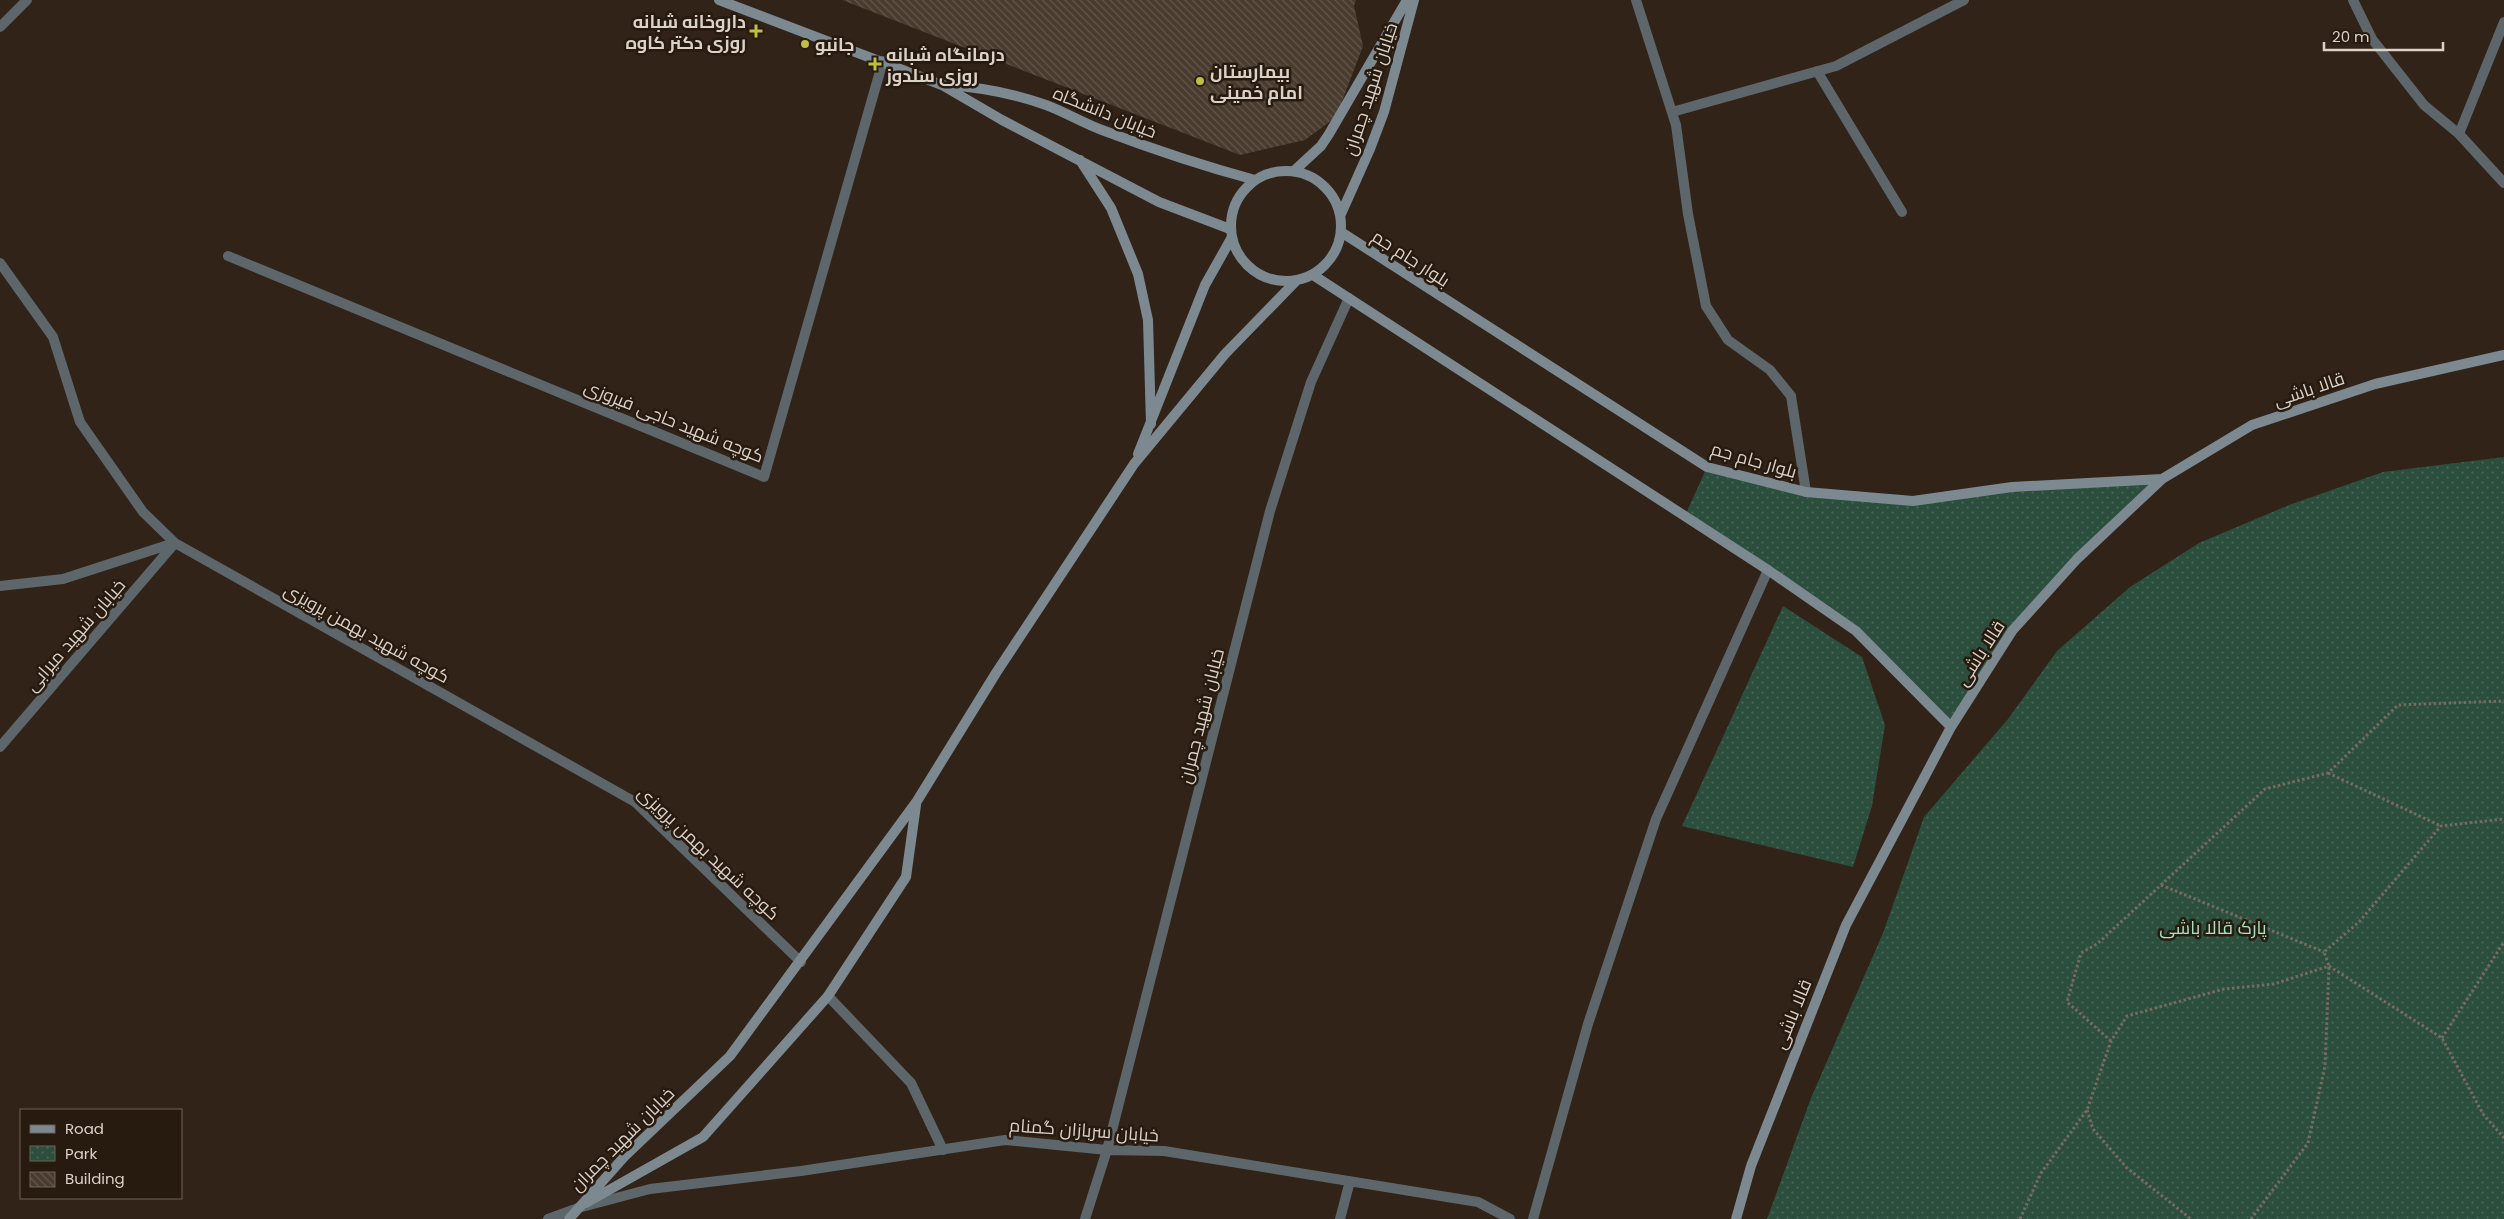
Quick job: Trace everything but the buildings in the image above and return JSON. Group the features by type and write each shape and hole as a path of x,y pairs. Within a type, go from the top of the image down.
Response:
{"main road":[{"name":"خیابان دانشگاه","path":"719,0 942,85 1002,120 1159,202 1231,233"},
{"name":"خیابان شهید چمران","path":"1296,170 1321,146 1329,134 1407,0"},
{"name":"خیابان شهید چمران","path":"1340,214 1370,150 1384,112 1414,0"},
{"name":"خیابان دانشگاه","path":"942,85 981,87 1015,95 1178,159 1254,180"},
{"path":"1079,159 1111,208 1138,274 1148,320 1151,424"},
{"path":"1296,170 1308,175 1326,187 1334,197 1340,214 1341,232 1337,249 1327,264 1313,275 1296,281 1277,281 1259,275 1244,263 1235,247 1231,233 1232,210 1241,193 1254,180 1271,172 1296,170"},
{"name":"بلوار جام جم","path":"1341,232 1707,467 1806,492 1912,502 2012,487 2162,479"},
{"path":"1134,464 1205,285 1231,233"},
{"path":"1313,275 1768,570 1856,631 1951,727"},
{"path":"1134,464 1225,354 1296,281"},
{"name":"قالا باشی","path":"1736,1219 1751,1166 1846,925 1951,727 2012,631 2076,559 2162,479 2252,425 2375,384 2504,355"},
{"name":"خیابان شهید چمران","path":"578,1208 624,1158 730,1056 801,962 917,801 1001,665 1134,464"},
{"name":"خیابان شهید چمران","path":"578,1208 703,1137 828,996 906,876 917,801"},
{"path":"569,1219 578,1208"}],"street":[{"path":"0,27 26,0"},
{"path":"1636,0 1676,125 1688,214 1706,306 1728,340 1770,370 1791,396 1806,492"},
{"path":"1672,112 1836,66 1964,0"},
{"path":"2353,0 2372,39 2424,105 2459,134 2504,183"},
{"path":"2459,134 2504,22"},
{"name":"کوچه شهید حاجی فیروزی","path":"228,256 764,477 883,61"},
{"path":"1817,71 1902,212"},
{"name":"کوچه شهید بهمن پرویزی","path":"0,263 53,337 80,422 143,512 175,543 634,802 801,962"},
{"name":"خیابان شهید چمران","path":"1085,1219 1107,1150 1270,511 1311,382 1349,298"},
{"path":"0,586 63,579 175,543"},
{"name":"خیابان شهید میرابی","path":"0,747 175,543"},
{"path":"1533,1219 1588,1024 1656,819 1768,570"},
{"path":"828,996 910,1084 943,1150"},
{"name":"خیابان سربازان گمنام","path":"548,1219 578,1208 650,1189 801,1171 1005,1140 1107,1150 1164,1151 1478,1202 1510,1219"},
{"path":"1340,1219 1350,1181"}],"path":[{"path":"2111,1042 2067,1002 2081,953 2098,944 2265,789 2328,773 2398,705 2504,701"},
{"path":"2328,773 2441,826 2504,819"},
{"path":"2324,952 2359,922 2441,826"},
{"path":"2161,885 2324,952 2329,966 2325,1066 2308,1142 2250,1219"},
{"path":"2442,1038 2504,942"},
{"path":"2020,1219 2041,1173 2087,1110 2111,1042 2127,1016 2224,989 2274,984 2329,966"},
{"path":"2329,966 2442,1038 2483,1114 2504,1138"},
{"path":"2087,1110 2093,1129 2127,1168 2191,1219"}],"green space":[{"name":"پارک قالا باشی","path":"2504,457 2504,1219 1767,1219 1811,1098 1883,933 1924,817 2008,719 2057,651 2130,587 2199,543 2289,505 2383,472"},
{"path":"1707,467 1806,492 1913,501 2013,487 2162,479 2012,631 1951,727 1856,631 1684,518"},
{"path":"1783,606 1862,657 1885,725 1872,806 1853,867 1682,826"}],"place":[{"name":"داروخانه شبانه روزی دکتر کاوه","path":"756,31"},
{"name":"جانبو","path":"805,44"},
{"name":"درمانگاه شبانه روزی سلدوز","path":"875,64"},
{"name":"بیمارستان امام خمینی","path":"1200,81"}]}
